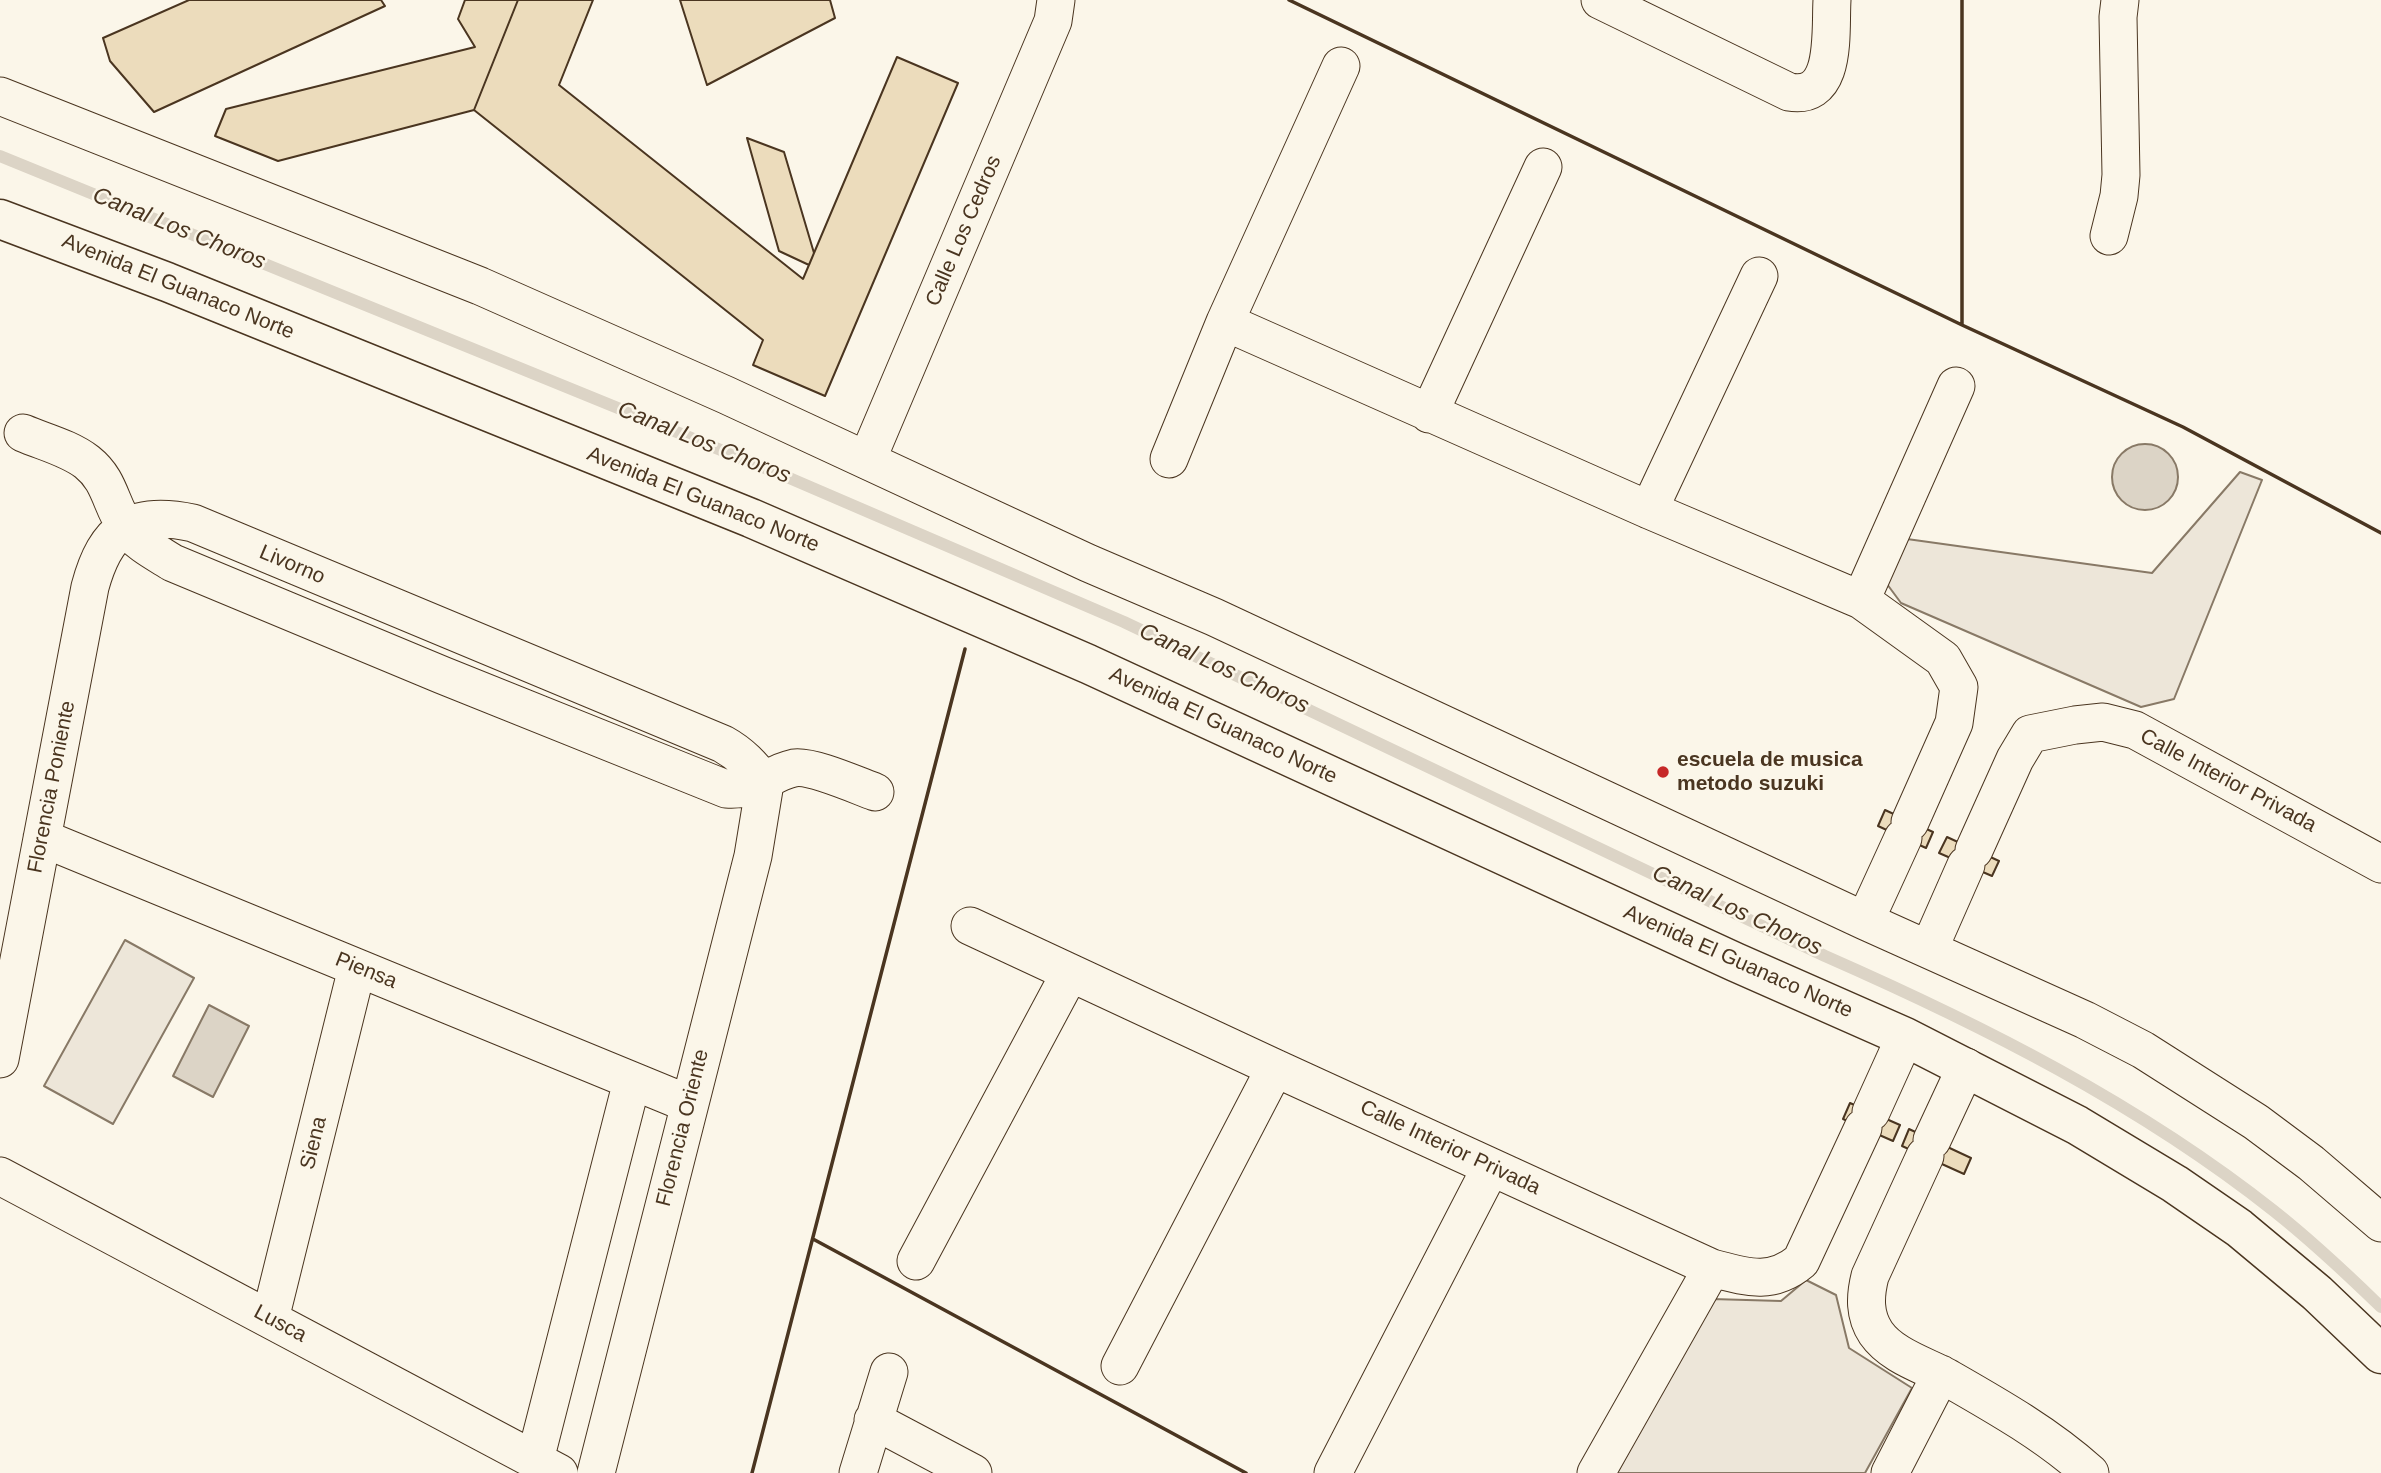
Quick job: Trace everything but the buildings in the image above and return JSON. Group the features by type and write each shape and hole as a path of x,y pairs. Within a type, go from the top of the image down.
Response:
{"street":[{"name":"Calle Los Cedros","path":"867,460 1053,21 1056,0"},
{"path":"1600,0 1789,92 1800,94 1816,88 1825,75 1832,0"},
{"path":"2109,236 2121,175 2120,0"},
{"path":"1168,459 1225,322 1341,66"},
{"path":"0,96 480,286 867,460 1088,563 1214,617 1866,921 2085,1020 2143,1050 2256,1122 2311,1163 2381,1223"},
{"path":"1429,414 1543,167"},
{"name":"Avenida El Guanaco Norte","path":"0,219 167,282 751,518 1088,664 1735,962 1905,1037 2077,1125 2186,1191 2239,1228 2317,1293 2381,1354"},
{"path":"1649,510 1759,276"},
{"path":"1225,322 1429,414 1861,600 1942,659 1959,687 1954,723 1866,921"},
{"path":"1861,600 1956,386"},
{"name":"Livorno","path":"23,433 77,455 88,463 104,481 125,526 150,549 173,563 442,676 713,785 739,790 765,783 784,771 806,768 875,792"},
{"name":"Livorno","path":"125,526 156,518 193,523 723,744 750,763 765,783"},
{"name":"Florencia Poniente","path":"2,1038 8,967 42,838 92,579 100,555 109,541 125,526"},
{"path":"442,676 455,634"},
{"name":"Calle Interior Privada","path":"1929,949 2015,759 2029,734 2075,724 2103,722 2135,730 2380,862"},
{"name":"Florencia Oriente","path":"596,1473 753,856 765,783"},
{"name":"Piensa","path":"42,838 689,1104"},
{"name":"Calle Interior Privada","path":"970,926 1712,1268 1739,1275 1766,1278 1787,1273 1801,1261 1905,1037"},
{"name":"Siena","path":"270,1319 358,968"},
{"path":"916,1261 1070,973"},
{"path":"1966,1067 1870,1276 1866,1304 1872,1325 1885,1343 1896,1352 1941,1374 2037,1433 2090,1473"},
{"path":"1120,1366 1275,1068"},
{"path":"547,1467 632,1081"},
{"path":"1333,1473 1491,1167"},
{"name":"Lusca","path":"0,1176 547,1467"},
{"path":"1596,1473 1712,1268"},
{"path":"858,1473 889,1373"},
{"path":"1890,1473 1941,1374"},
{"path":"873,1420 973,1473"}],"shaded area":[{"path":"2145,444 2158,447 2168,454 2175,464 2178,477 2175,490 2168,500 2158,507 2145,510 2132,507 2122,500 2115,490 2112,477 2115,464 2122,454 2132,447"},
{"path":"2240,472 2262,480 2174,699 2141,707 1901,603 1884,580 1907,539 2152,573"},
{"path":"125,940 194,978 113,1124 44,1086"},
{"path":"209,1005 249,1026 213,1097 173,1076"},
{"path":"1806,1280 1836,1295 1849,1348 1912,1388 1865,1473 1617,1473 1712,1299 1781,1301"}],"waterway":[{"name":"Canal Los Choros","path":"0,156 787,477 1124,622 1942,1010 2058,1069 2169,1136 2288,1222 2381,1307"}],"wall":[{"path":"1289,0 1962,325 2183,427 2381,533"},
{"path":"1962,0 1962,325"},
{"path":"752,1473 965,649"},
{"path":"813,1239 1246,1473"}],"place":[{"name":"escuela de musica metodo suzuki","path":"1663,772"}]}
